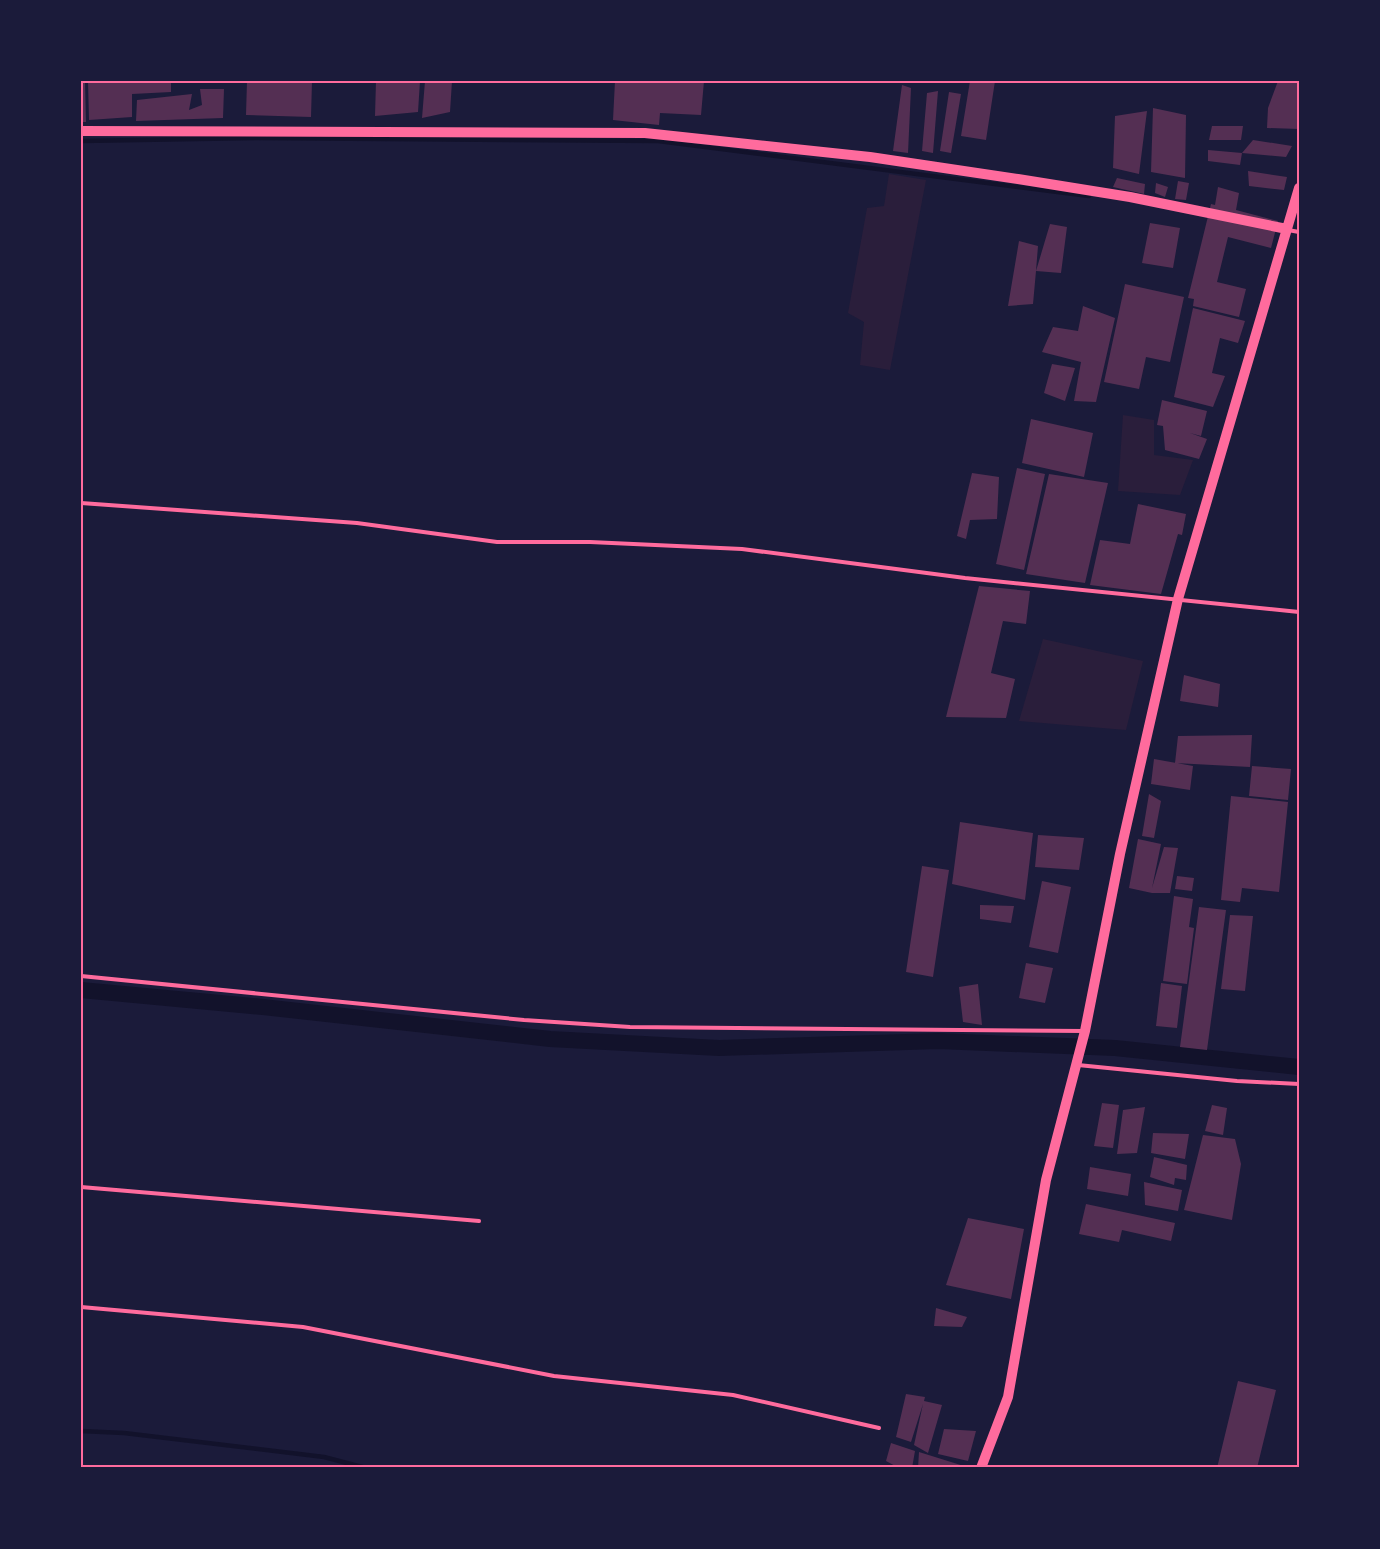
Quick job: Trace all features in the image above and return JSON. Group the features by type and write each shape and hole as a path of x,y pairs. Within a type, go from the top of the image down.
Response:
{"street":[{"path":"81,131 645,133 870,157 1018,179 1130,196 1287,230"},
{"path":"981,1468 1008,1397 1046,1180 1085,1031 1120,854 1178,599 1299,188"}],"lane":[{"path":"1287,230 1299,232"},
{"path":"81,503 357,523 497,542 590,542 742,549 965,578 1299,612"},
{"path":"81,976 524,1020 630,1028 1085,1031"},
{"path":"1077,1065 1237,1081 1299,1084"},
{"path":"81,1187 479,1221"},
{"path":"81,1307 303,1327 554,1376 733,1395 879,1428"}],"shaded area":[{"path":"889,174 926,180 890,370 860,365 864,322 848,313 867,208 884,206"},
{"path":"1123,415 1154,420 1154,455 1193,460 1180,495 1118,491"},
{"path":"1043,639 1143,661 1126,730 1019,721"}],"building":[{"path":"81,81 85,81 86,122 81,122"},
{"path":"88,81 171,81 171,92 132,94 132,117 89,120"},
{"path":"247,81 312,81 311,117 246,115"},
{"path":"376,81 420,81 418,112 375,116"},
{"path":"425,81 452,81 450,112 422,118"},
{"path":"615,81 704,81 701,115 660,113 659,125 613,120"},
{"path":"970,81 995,81 986,140 961,136"},
{"path":"1278,81 1299,81 1299,129 1267,128 1268,108"},
{"path":"902,85 911,88 908,153 893,151"},
{"path":"200,89 224,89 223,118 136,121 137,100 192,94 189,110 202,105"},
{"path":"938,91 933,153 922,151 927,93"},
{"path":"949,92 961,94 951,153 940,151"},
{"path":"1153,108 1186,115 1185,178 1151,172"},
{"path":"1147,111 1139,174 1113,168 1115,116"},
{"path":"1212,126 1243,126 1241,140 1209,140"},
{"path":"1253,140 1292,146 1286,157 1242,153"},
{"path":"1208,150 1242,153 1240,165 1208,161"},
{"path":"1248,171 1287,177 1284,190 1249,186"},
{"path":"1117,178 1145,184 1144,194 1113,187"},
{"path":"1178,181 1189,183 1186,200 1175,199"},
{"path":"1156,183 1168,187 1165,197 1155,193"},
{"path":"1218,187 1239,193 1236,210 1278,221 1271,248 1228,237 1217,282 1246,289 1239,317 1193,306 1194,299 1188,298 1211,204 1215,205"},
{"path":"1150,223 1180,228 1173,268 1142,263"},
{"path":"1050,224 1067,227 1061,273 1036,271"},
{"path":"1019,241 1038,246 1033,304 1008,306"},
{"path":"1125,284 1184,297 1170,362 1146,357 1139,389 1104,382"},
{"path":"1083,306 1115,318 1096,402 1074,401 1081,362 1042,352 1053,327 1078,331"},
{"path":"1193,308 1245,321 1238,343 1220,338 1212,373 1225,376 1213,407 1174,397"},
{"path":"1052,364 1075,368 1065,401 1044,393"},
{"path":"1162,400 1207,411 1201,436 1190,433 1207,439 1199,459 1165,450 1163,426 1157,425"},
{"path":"1031,419 1093,433 1084,477 1022,463"},
{"path":"1017,468 1045,474 1024,570 996,564"},
{"path":"972,473 999,477 997,519 970,520 966,539 957,536"},
{"path":"1049,474 1108,483 1085,583 1026,574"},
{"path":"1138,504 1186,514 1182,535 1178,534 1161,594 1090,585 1100,540 1130,544"},
{"path":"979,586 1030,591 1026,624 1003,621 991,673 1015,679 1006,718 946,717"},
{"path":"1184,675 1220,684 1218,707 1180,701"},
{"path":"1252,735 1250,767 1175,763 1178,736"},
{"path":"1154,759 1193,766 1190,790 1151,784"},
{"path":"1252,766 1291,769 1288,800 1249,796"},
{"path":"1149,794 1161,801 1154,838 1142,836"},
{"path":"1231,796 1288,802 1279,892 1242,888 1240,902 1221,900"},
{"path":"960,822 1033,833 1025,900 952,884"},
{"path":"1038,835 1084,838 1079,870 1035,867"},
{"path":"1138,839 1161,844 1152,888 1164,847 1178,848 1170,893 1152,893 1129,888"},
{"path":"922,866 949,870 933,977 906,972"},
{"path":"1177,876 1194,878 1192,891 1175,889"},
{"path":"1042,881 1071,887 1058,953 1029,947"},
{"path":"1174,896 1193,899 1189,927 1194,928 1187,984 1163,981"},
{"path":"980,905 1014,906 1011,923 980,919"},
{"path":"1199,907 1226,910 1207,1050 1180,1047"},
{"path":"1230,915 1253,916 1245,991 1221,989"},
{"path":"1026,963 1053,968 1045,1003 1019,998"},
{"path":"1161,983 1182,986 1177,1028 1156,1026"},
{"path":"978,984 982,1025 963,1022 959,987"},
{"path":"1102,1103 1119,1105 1113,1148 1094,1146"},
{"path":"1212,1105 1227,1108 1223,1135 1205,1131"},
{"path":"1145,1107 1137,1153 1117,1154 1123,1110"},
{"path":"1153,1133 1189,1134 1185,1159 1151,1153"},
{"path":"1203,1135 1235,1139 1241,1164 1232,1220 1184,1210"},
{"path":"1154,1157 1187,1165 1186,1180 1175,1178 1174,1185 1150,1177"},
{"path":"1090,1167 1131,1174 1128,1196 1087,1189"},
{"path":"1144,1182 1182,1190 1178,1211 1145,1205"},
{"path":"1086,1204 1175,1223 1171,1241 1122,1230 1119,1242 1079,1234"},
{"path":"968,1218 1024,1229 1011,1299 946,1285"},
{"path":"936,1308 967,1317 962,1327 934,1326"},
{"path":"1238,1381 1276,1390 1257,1468 1217,1468"},
{"path":"906,1394 925,1397 924,1401 942,1405 928,1453 914,1445 923,1404 911,1442 896,1437"},
{"path":"944,1429 976,1431 968,1461 938,1454"},
{"path":"891,1443 915,1451 912,1468 899,1468 886,1461"},
{"path":"919,1452 967,1467 967,1468 918,1468"}],"waterway":[{"path":"81,141 258,138 658,141 1089,196"},
{"path":"81,990 263,1007 550,1039 719,1048 938,1041 1115,1048 1299,1067"},
{"path":"81,1431 124,1433 324,1457 366,1468"}]}
